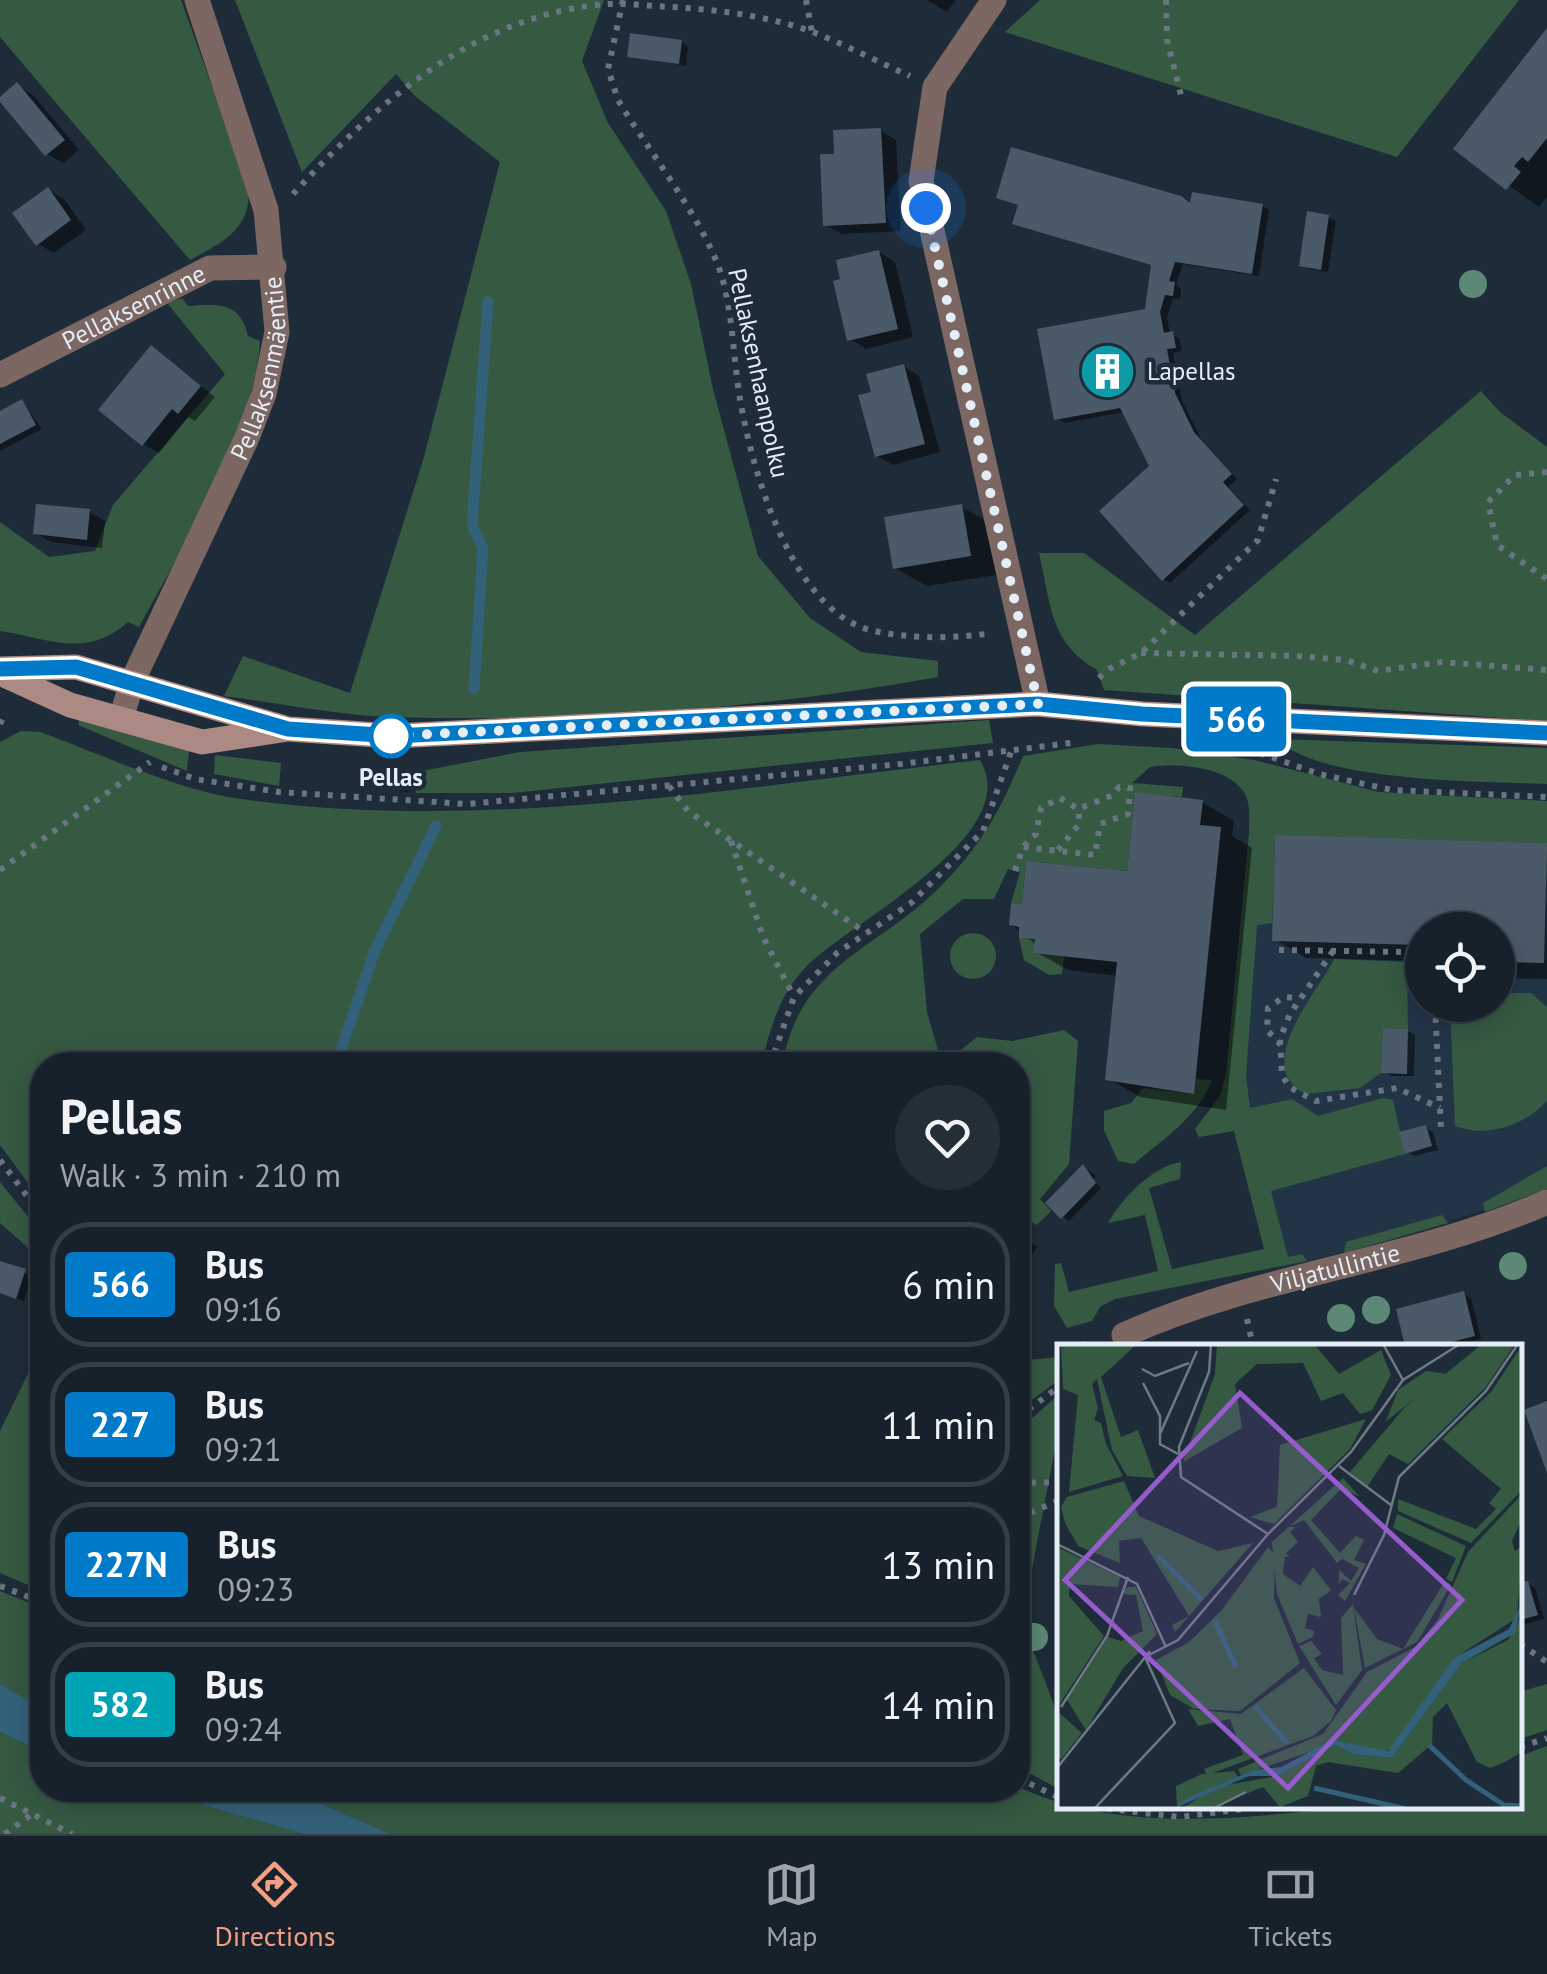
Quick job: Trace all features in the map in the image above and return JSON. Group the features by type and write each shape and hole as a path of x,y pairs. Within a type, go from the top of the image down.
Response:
{"main road":[{"path":"0,671 76,667 288,729"},
{"path":"0,671 70,705 202,742 288,729 394,736 1038,704 1091,698 1547,733"}],"street":[{"name":"Pellaksenmäentie","path":"121,720 132,682 264,394 277,332 266,210 197,0"},
{"path":"994,0 935,88 921,181 1038,704"},
{"name":"Pellaksenrinne","path":"0,375 210,268 274,267"},
{"name":"Viljatullintie","path":"1124,1336 1183,1308 1466,1233 1547,1202"}],"path":[{"path":"806,0 812,32"},
{"path":"1166,0 1167,40 1182,99"},
{"path":"288,199 341,142 404,86 454,54 522,24 594,4 622,2 728,10 812,32 935,88"},
{"name":"Pellaksenhaanpolku","path":"622,2 608,69 618,100 720,272 741,406 768,505 792,556 821,600 867,629 966,637 1023,629"},
{"path":"1547,472 1515,475 1488,502 1497,545 1547,579"},
{"path":"133,756 195,779 278,792 468,804 1090,740 1091,698 1108,669 1141,653 1258,540 1276,479"},
{"path":"1141,653 1296,656 1346,660 1378,671 1442,662 1547,670"},
{"path":"0,724 2,712 20,717"},
{"path":"775,1052 794,997 836,953 910,902 983,831 1012,749"},
{"path":"1244,751 1392,790 1547,797"},
{"path":"0,870 150,762"},
{"path":"669,785 688,811 866,933"},
{"path":"1023,847 1095,856 1100,824 1128,814 1130,788 1119,786 1113,795 1078,809"},
{"path":"1015,871 1023,847 1036,834 1038,814 1046,802 1067,800 1078,809"},
{"path":"1058,851 1078,829 1078,809"},
{"path":"731,840 763,938 794,997"},
{"path":"1280,950 1405,952"},
{"path":"1334,951 1299,998 1281,1045 1282,1075 1298,1096 1336,1101 1397,1088 1440,1108"},
{"path":"1281,1045 1267,1030 1268,1008 1284,997 1299,998"},
{"path":"1436,1022 1441,1129"},
{"path":"0,1160 30,1200"},
{"path":"1246,1313 1254,1344"},
{"path":"1030,1407 1057,1388"},
{"path":"1030,1483 1057,1482"},
{"path":"1030,1513 1057,1501"},
{"path":"0,1586 30,1597"},
{"path":"1522,1645 1547,1662"},
{"path":"1522,1746 1547,1738"},
{"path":"1030,1784 1057,1797"},
{"path":"0,1798 72,1834"},
{"path":"1107,1809 1180,1817 1204,1810"},
{"path":"5,1834 33,1813"}],"shaded area":[{"path":"1253,760 1379,792 1547,801 1547,1189 1382,1243 1277,1269 1231,1074 1258,777"},
{"path":"0,1684 30,1701 30,1746 0,1732"},
{"path":"192,1802 318,1802 391,1834 304,1834"}],"green space":[{"path":"0,0 181,0 249,189 245,215 232,233 190,260 0,37"},
{"path":"235,0 604,0 582,61 608,123 666,211 691,284 713,389 758,556 810,618 861,652 938,661 938,677 735,705 528,718 370,716 224,696 243,656 350,693 424,457 500,162 415,96 396,74 302,172"},
{"path":"1040,0 1519,0 1397,157 1005,32"},
{"path":"182,298 188,306 227,307 240,316 248,336 260,341 255,377 231,452 176,560 139,627 128,622 113,633 82,643 0,631 0,522 49,557 95,551 113,505 225,374 167,303"},
{"path":"1481,391 1500,412 1547,447 1547,721 1104,690 1097,670 1069,647 1061,634 1054,620 1039,553 1084,553 1195,635"},
{"path":"80,717 189,750 187,771 78,725"},
{"path":"989,720 993,743 512,793 416,793 417,772 520,752"},
{"path":"21,731 40,732 165,780 216,794 333,808 518,809 704,793 980,760 987,789 978,818 956,847 926,876 827,949 796,978 777,1014 764,1052 30,1052 30,1186 0,1145 0,742"},
{"path":"1276,739 1547,748 1547,784 1365,772 1298,753"},
{"path":"1098,744 1171,748 1254,760 1379,792 1547,801 1547,890 1546,843 1275,836 1272,923 1257,925 1246,1076 1250,1108 1292,1099 1318,1116 1383,1098 1393,1100 1405,1154 1271,1191 1288,1257 1302,1254 1307,1261 1115,1299 1100,1307 1092,1321 1067,1328 1054,1306 1055,1264 1061,1263 1069,1292 1158,1271 1145,1215 1108,1223 1139,1185 1159,1170 1181,1162 1180,1179 1149,1188 1172,1269 1264,1249 1234,1131 1199,1137 1195,1129 1220,1096 1226,1074 1249,833 1245,794 1227,777 1215,772 1150,767 1132,783 1183,787 1182,797 1135,793 1127,871 1026,861 1022,904 1011,903 1020,872 1008,869 994,899 963,899 920,934 927,1012 939,1052 786,1052 806,1003 824,980 917,908 956,870 989,826 1023,756"},
{"path":"215,755 281,763 279,786 214,774"},
{"path":"973,933 989,940 996,956 989,972 973,979 957,972 950,956 957,940"},
{"path":"1019,938 1035,939 1034,953 1064,956 1062,974 1049,975 1024,960"},
{"path":"1334,959 1405,962 1408,1029 1383,1028 1381,1073 1360,1088 1305,1094 1290,1081 1284,1065 1286,1047"},
{"path":"1515,993 1531,993 1547,1007 1547,1101 1527,1117 1504,1127 1480,1131 1455,1126 1451,1022 1515,1022"},
{"path":"1064,1030 1078,1041 1069,1164 1040,1199 1051,1211 1037,1225 1030,1221 1030,1052 958,1052 977,1037 1012,1041"},
{"path":"1195,1079 1212,1080 1189,1116 1134,1164 1118,1161 1104,1130 1104,1111 1131,1103 1143,1088 1193,1094"},
{"path":"1547,1166 1547,1189 1485,1212 1483,1203"},
{"path":"0,1182 30,1219 30,1249 0,1223"},
{"path":"1442,1215 1448,1223 1344,1253 1346,1242"},
{"path":"1057,1357 1057,1381 1030,1401 1030,1360"},
{"path":"30,1370 30,1586 0,1573 0,1431"},
{"path":"1057,1396 1057,1438 1030,1579 1030,1420"},
{"path":"0,1591 30,1603 30,1701 0,1684"},
{"path":"1030,1642 1057,1713 1057,1788 1030,1773"},
{"path":"1547,1684 1547,1730 1522,1738 1522,1691"},
{"path":"0,1732 30,1746 30,1802 192,1802 304,1834 0,1834"},
{"path":"1547,1746 1547,1834 391,1834 318,1802 1030,1802 1030,1792 1057,1802 1057,1809 1182,1819 1338,1809 1522,1809 1522,1755"}],"building":[{"path":"1547,28 1547,138 1528,162 1522,157 1514,166 1521,172 1506,190 1453,149"},
{"path":"630,33 682,40 679,64 627,57"},
{"path":"17,82 65,140 45,156 0,102 0,97"},
{"path":"881,128 886,223 823,226 820,154 834,154 833,130"},
{"name":"Lapellas","path":"1011,147 1181,196 1190,203 1192,192 1263,204 1252,274 1175,262 1169,281 1175,282 1173,296 1165,295 1160,312 1164,333 1173,331 1176,348 1167,349 1175,393 1194,432 1232,474 1223,482 1244,505 1162,581 1099,511 1149,466 1120,408 1054,420 1037,329 1145,309 1151,265 1012,224 1018,205 996,198"},
{"path":"48,187 71,220 36,246 12,213"},
{"path":"1307,211 1329,215 1321,270 1299,266"},
{"path":"879,250 898,329 847,341 833,281 840,279 836,260"},
{"path":"151,345 201,386 178,414 172,409 142,446 98,410"},
{"path":"904,364 925,444 875,457 858,395 871,392 866,374"},
{"path":"22,399 36,425 0,444 0,411"},
{"path":"36,504 90,509 87,540 33,534"},
{"path":"962,504 971,556 893,569 884,517"},
{"path":"373,779 403,780 402,789 373,788"},
{"path":"1135,792 1203,800 1200,825 1221,827 1194,1094 1105,1080 1117,962 1033,953 1035,939 1019,938 1019,927 1009,925 1011,903 1022,904 1026,861 1127,871"},
{"path":"1275,835 1547,843 1544,963 1515,962 1515,912 1405,912 1405,945 1272,941"},
{"path":"1383,1028 1408,1029 1407,1074 1381,1073"},
{"path":"1426,1125 1432,1146 1405,1154 1399,1132"},
{"path":"1083,1164 1096,1183 1061,1219 1045,1203"},
{"path":"0,1261 26,1269 16,1299 0,1293"},
{"path":"1464,1291 1475,1336 1443,1344 1405,1344 1396,1309"},
{"path":"1547,1401 1547,1473 1524,1410"},
{"path":"1528,1581 1538,1615 1522,1619 1522,1582"}],"waterway":[{"path":"474,688 483,549 472,525 488,302"},
{"path":"340,1052 375,950 436,826"}],"bus line":[{"name":"566","path":"0,669 76,667 288,729 394,736 1038,704 1142,714 1547,733"}],"place":[{"name":"Lapellas","path":"1108,371"},
{"name":"Pellas","path":"391,736"}],"route":[{"path":"391,736 1038,704 926,208"}]}
